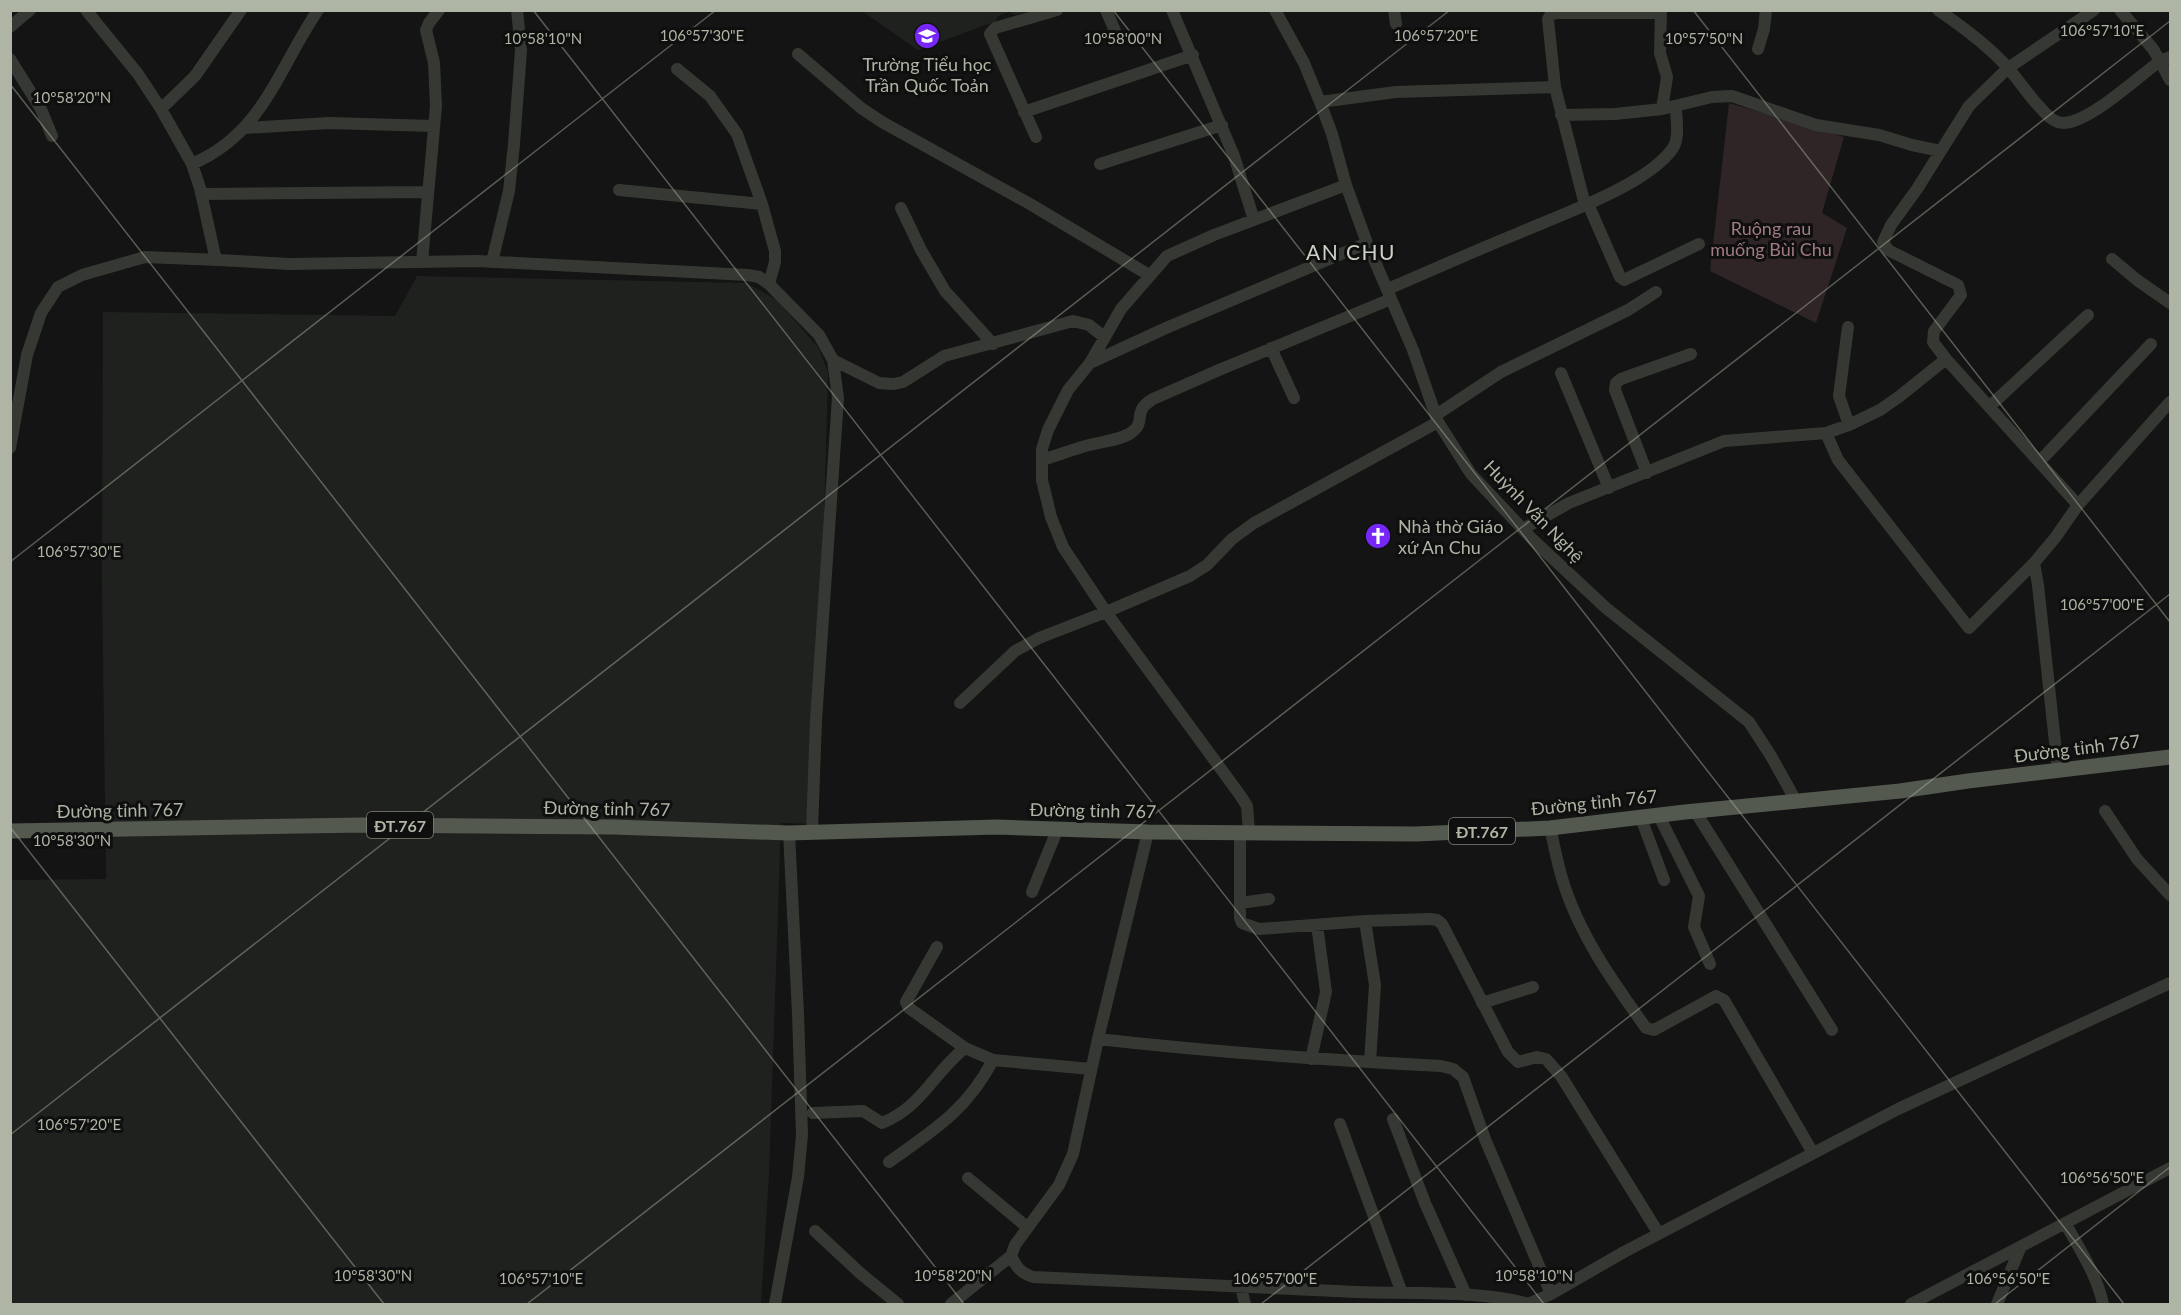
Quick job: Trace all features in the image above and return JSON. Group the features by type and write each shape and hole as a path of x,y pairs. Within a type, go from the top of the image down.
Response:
{"main road":[{"name":"Đường tỉnh 767","path":"10,831 363,825 614,827 789,832 997,827 1148,832 1416,834 1550,828 1900,791 2170,756"}],"street":[{"path":"10,27 30,10"},
{"path":"86,10 138,74 192,164 215,256 219,260"},
{"path":"161,109 195,76 241,10"},
{"path":"192,164 214,154 245,128 262,106 318,10"},
{"path":"422,262 436,106 434,63 426,35 429,23 439,10"},
{"path":"492,262 509,191 514,144 521,50 517,10"},
{"path":"1036,137 990,34 995,28 1057,10"},
{"path":"1106,10 1119,40"},
{"path":"1172,10 1222,125 1254,219"},
{"name":"Huỳnh Văn Nghệ","path":"1275,10 1304,63 1320,102 1367,243 1413,350 1437,419 1471,474 1523,530 1606,608 1749,722 1796,801"},
{"path":"1394,10 1396,24"},
{"path":"1758,49 1766,22 1766,10"},
{"path":"1938,10 1971,33 2008,68 2049,117 2061,123 2071,122 2089,114 2165,59"},
{"path":"2078,505 1946,359 1934,342 1935,331 1961,295 1961,289 1958,285 1888,250 1883,243 1891,225 1969,106 2008,68 2094,10"},
{"path":"2120,10 2153,49 2165,59 2170,80"},
{"path":"1662,109 1667,77 1660,53 1661,12 1551,15 1548,19 1555,87 1562,115 1586,204 1620,278 1624,280 1699,244"},
{"path":"798,54 861,108 882,122 1030,204 1149,275"},
{"path":"1024,112 1193,55"},
{"path":"10,60 41,109 52,136"},
{"path":"677,69 710,96 734,130 762,204 775,251 775,262 769,284"},
{"path":"1320,102 1396,92 1555,87"},
{"path":"1562,115 1615,114 1662,109 1712,97 1732,96 1816,125 1879,135 1941,151"},
{"path":"1042,460 1083,446 1128,435 1135,430 1139,422 1139,411 1143,405 1586,204 1641,175 1667,155 1675,145 1676,107"},
{"path":"245,128 330,123 434,126"},
{"path":"1100,164 1222,125"},
{"path":"1346,185 1173,252 1159,263 1121,309 1090,363 1068,390 1048,430 1042,449 1042,480 1051,517 1063,547 1106,612 1247,806 1240,903 1242,923 1259,929 1365,921 1437,920 1442,924 1482,1004 1513,1058 1518,1062 1537,1057 1546,1059 1561,1076 1659,1234"},
{"path":"619,190 762,204"},
{"path":"201,194 428,192"},
{"path":"901,208 921,250 945,291 993,344"},
{"path":"1090,363 1166,328 1367,243"},
{"path":"10,448 27,355 41,313 58,287 82,275 145,257 290,264 492,262 748,275 759,278 769,284 819,335 833,360 837,408 816,720 812,831"},
{"path":"2112,259 2170,303"},
{"path":"960,702 1015,651 1039,638 1190,576 1207,565 1232,539 1254,523 1437,419 1501,372 1628,310 1656,292"},
{"path":"1990,406 2088,315"},
{"path":"833,360 879,383 894,384 903,382 944,356 1073,321 1089,325 1104,337"},
{"path":"1848,327 1839,396 1849,425"},
{"path":"2040,461 2151,344"},
{"path":"1271,348 1294,398"},
{"path":"1647,473 1615,390 1616,383 1621,379 1691,354"},
{"path":"1523,530 1569,503 1724,441 1826,433 1849,425 1880,410 1946,359"},
{"path":"1560,373 1609,488"},
{"path":"1826,433 1838,460 1966,627 1971,628 2034,563 2078,505 2170,402"},
{"path":"2034,563 2058,770"},
{"path":"1695,811 1832,1030"},
{"path":"2104,811 2138,859 2170,895"},
{"path":"1659,816 1699,896 1694,927 1710,964"},
{"path":"1641,818 1664,880"},
{"path":"1032,892 1058,828"},
{"path":"1550,828 1562,879 1578,919 1595,954 1646,1028 1654,1030 1716,996 1724,1000 1813,1153"},
{"path":"775,1305 798,1177 802,1135 789,832"},
{"path":"951,1305 1011,1256 1015,1245 1027,1227 1059,1185 1073,1154 1148,832"},
{"path":"1240,903 1269,899"},
{"path":"1365,921 1375,985 1370,1062"},
{"path":"1311,1059 1326,992 1317,925"},
{"path":"937,947 907,1005 965,1048 993,1060 1091,1069"},
{"path":"1011,1256 1021,1273 1033,1276 1241,1287 1466,1295 1486,1301 1517,1301 1529,1304 1908,1104 2170,983"},
{"path":"1482,1004 1533,987"},
{"path":"1098,1039 1311,1059 1453,1068 1463,1077 1485,1139 1551,1294"},
{"path":"813,1113 864,1111 882,1122 890,1119 919,1100 947,1063 965,1048"},
{"path":"889,1162 952,1115 977,1088 993,1060"},
{"path":"1393,1119 1425,1203 1466,1295"},
{"path":"1340,1124 1402,1293"},
{"path":"1911,1305 2170,1168"},
{"path":"968,1178 1027,1227"},
{"path":"2065,1222 2089,1266 2101,1294 2103,1305"},
{"path":"815,1231 898,1305"},
{"path":"1997,1305 2021,1246"},
{"path":"1241,1287 1245,1305"}],"shaded area":[{"name":"Trường Tiểu học Trần Quốc Toản","path":"862,11 1030,11 1016,15 1009,12 998,16 996,21 918,50"},
{"path":"417,276 746,283 777,300 818,347 828,372 816,824 781,823 769,1174 761,1304 11,1304 10,880 106,879 102,582 103,312 395,316"}],"green space":[{"name":"Ruộng rau muống Bùi Chu","path":"1729,103 1844,137 1822,213 1847,228 1816,323 1710,271"}],"place":[{"name":"Trường Tiểu học Trần Quốc Toản","path":"927,36"},
{"name":"Nhà thờ Giáo xứ An Chu","path":"1378,536"}],"district":[{"name":"AN CHU","path":"1351,251"}]}
